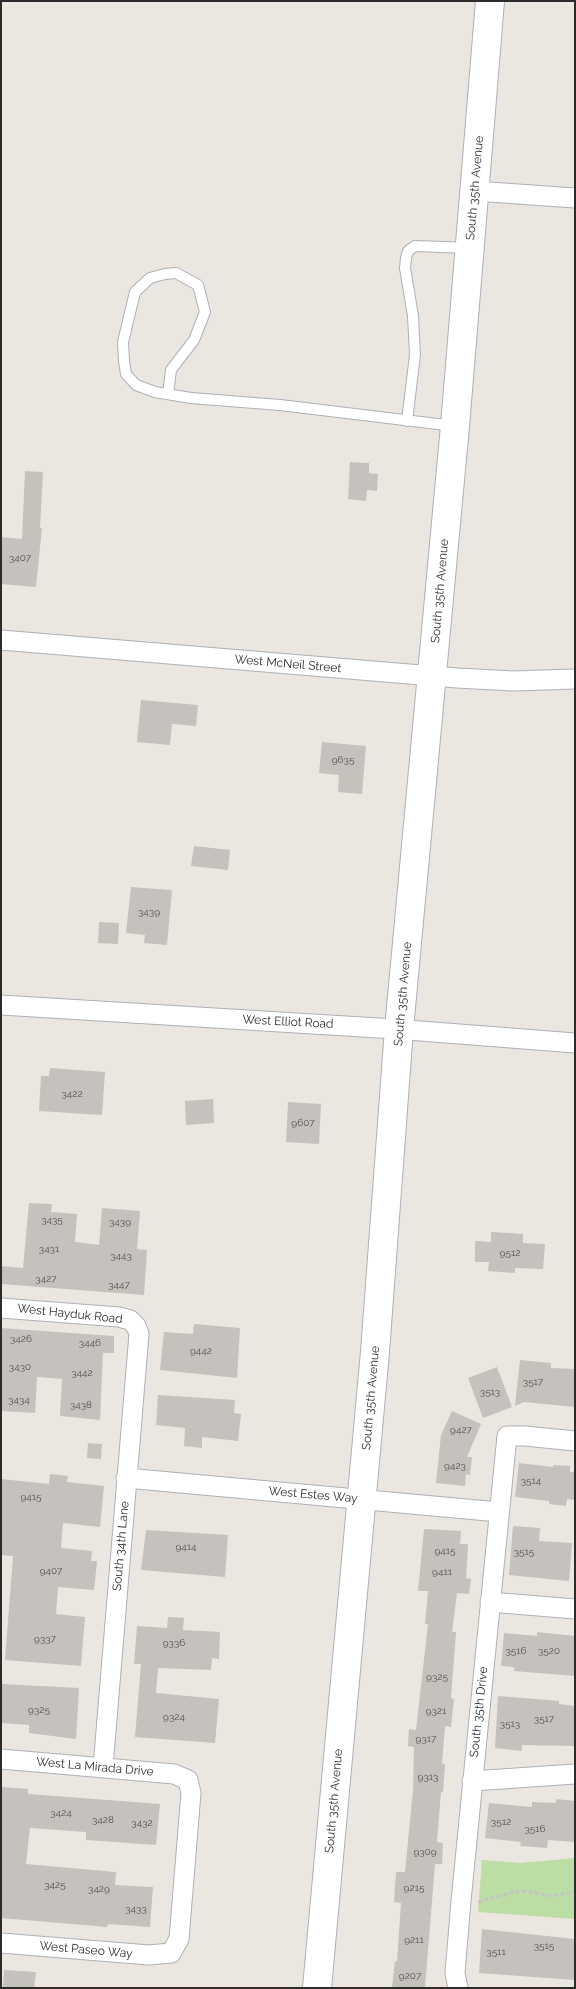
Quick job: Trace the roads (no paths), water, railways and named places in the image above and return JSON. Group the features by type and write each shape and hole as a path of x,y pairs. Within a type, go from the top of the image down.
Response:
{"street":[{"name":"South 35th Avenue","path":"317,1988 362,1499 399,1029 433,676 490,1"},
{"path":"475,191 575,198"},
{"name":"West McNeil Street","path":"1,640 513,682 575,679"},
{"name":"West Elliot Road","path":"1,1005 399,1029 575,1043"},
{"name":"West Hayduk Road","path":"1,1308 119,1317 130,1320 136,1326"},
{"name":"South 34th Lane","path":"103,1767 126,1478 139,1347 139,1334 136,1326"},
{"name":"South 35th Drive","path":"458,1988 455,1973 461,1901 507,1436 575,1441"},
{"name":"West Estes Way","path":"126,1478 499,1512"},
{"path":"490,1602 575,1609"},
{"name":"West La Mirada Drive","path":"1,1759 174,1774 188,1780 191,1793 179,1939 171,1953"},
{"path":"472,1781 575,1774"},
{"name":"West Paseo Way","path":"1,1943 149,1955 171,1953"}],"lane":[{"path":"407,421 415,355 413,316 405,268 408,251 415,246 470,248"},
{"path":"168,394 171,370 194,340 205,312 198,285 176,274 164,274 150,278 135,292 123,342 126,374 136,385 168,394 455,426"}]}
